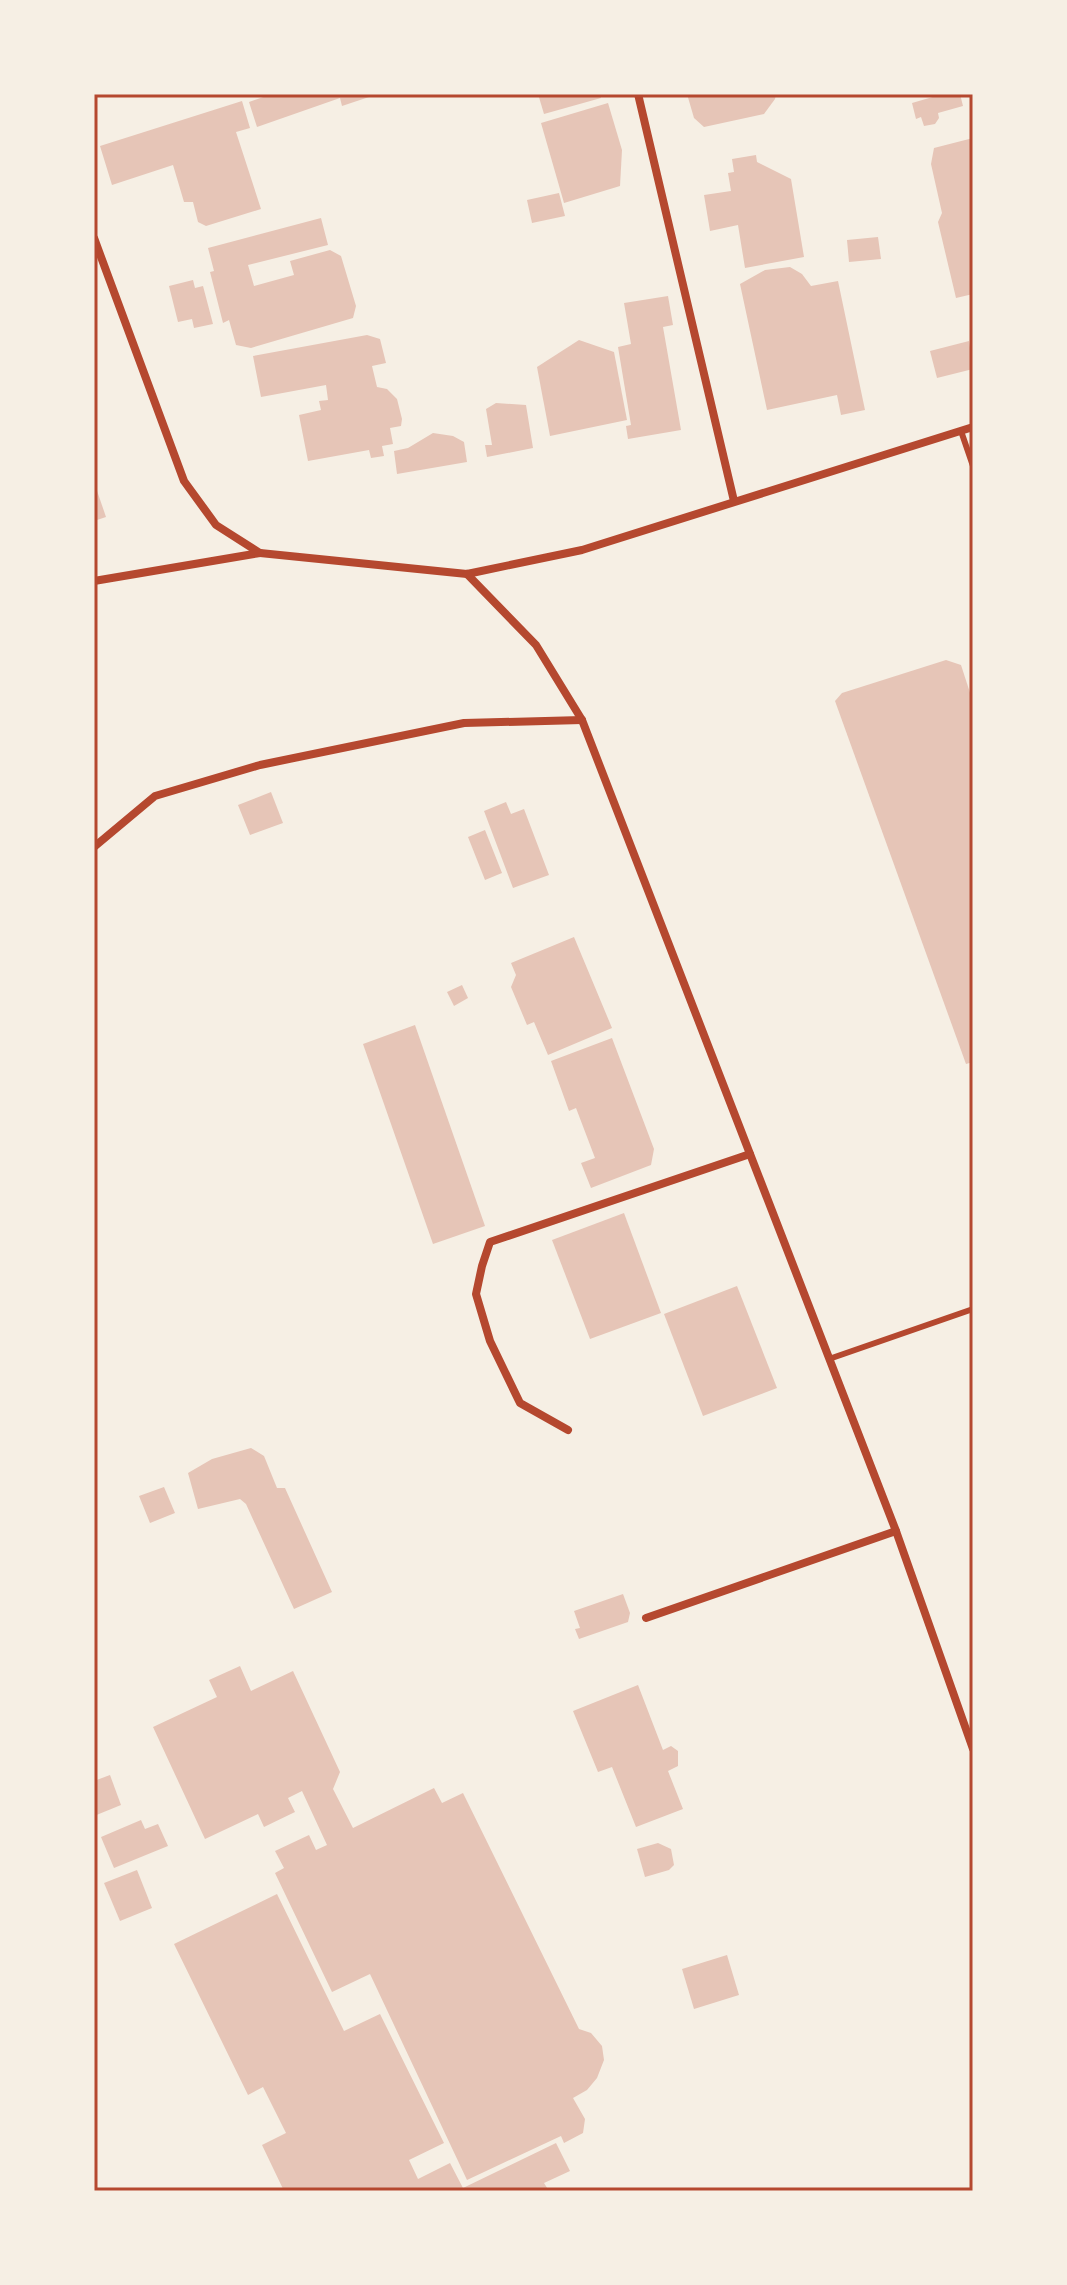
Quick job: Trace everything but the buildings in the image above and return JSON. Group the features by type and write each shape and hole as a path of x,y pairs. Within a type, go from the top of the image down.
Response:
{"street":[{"path":"638,94 734,501"},
{"path":"94,238 184,481 216,525 260,553"},
{"path":"94,581 260,553 467,574 582,550 973,427"},
{"path":"467,574 536,645 582,720 896,1531 973,1749"},
{"path":"94,847 155,796 260,765 464,723 582,720"},
{"path":"568,1430 520,1403 490,1341 476,1294 490,1242 750,1154"},
{"path":"646,1618 896,1531"}],"lane":[{"path":"961,431 973,466"},
{"path":"829,1359 973,1309"}]}
